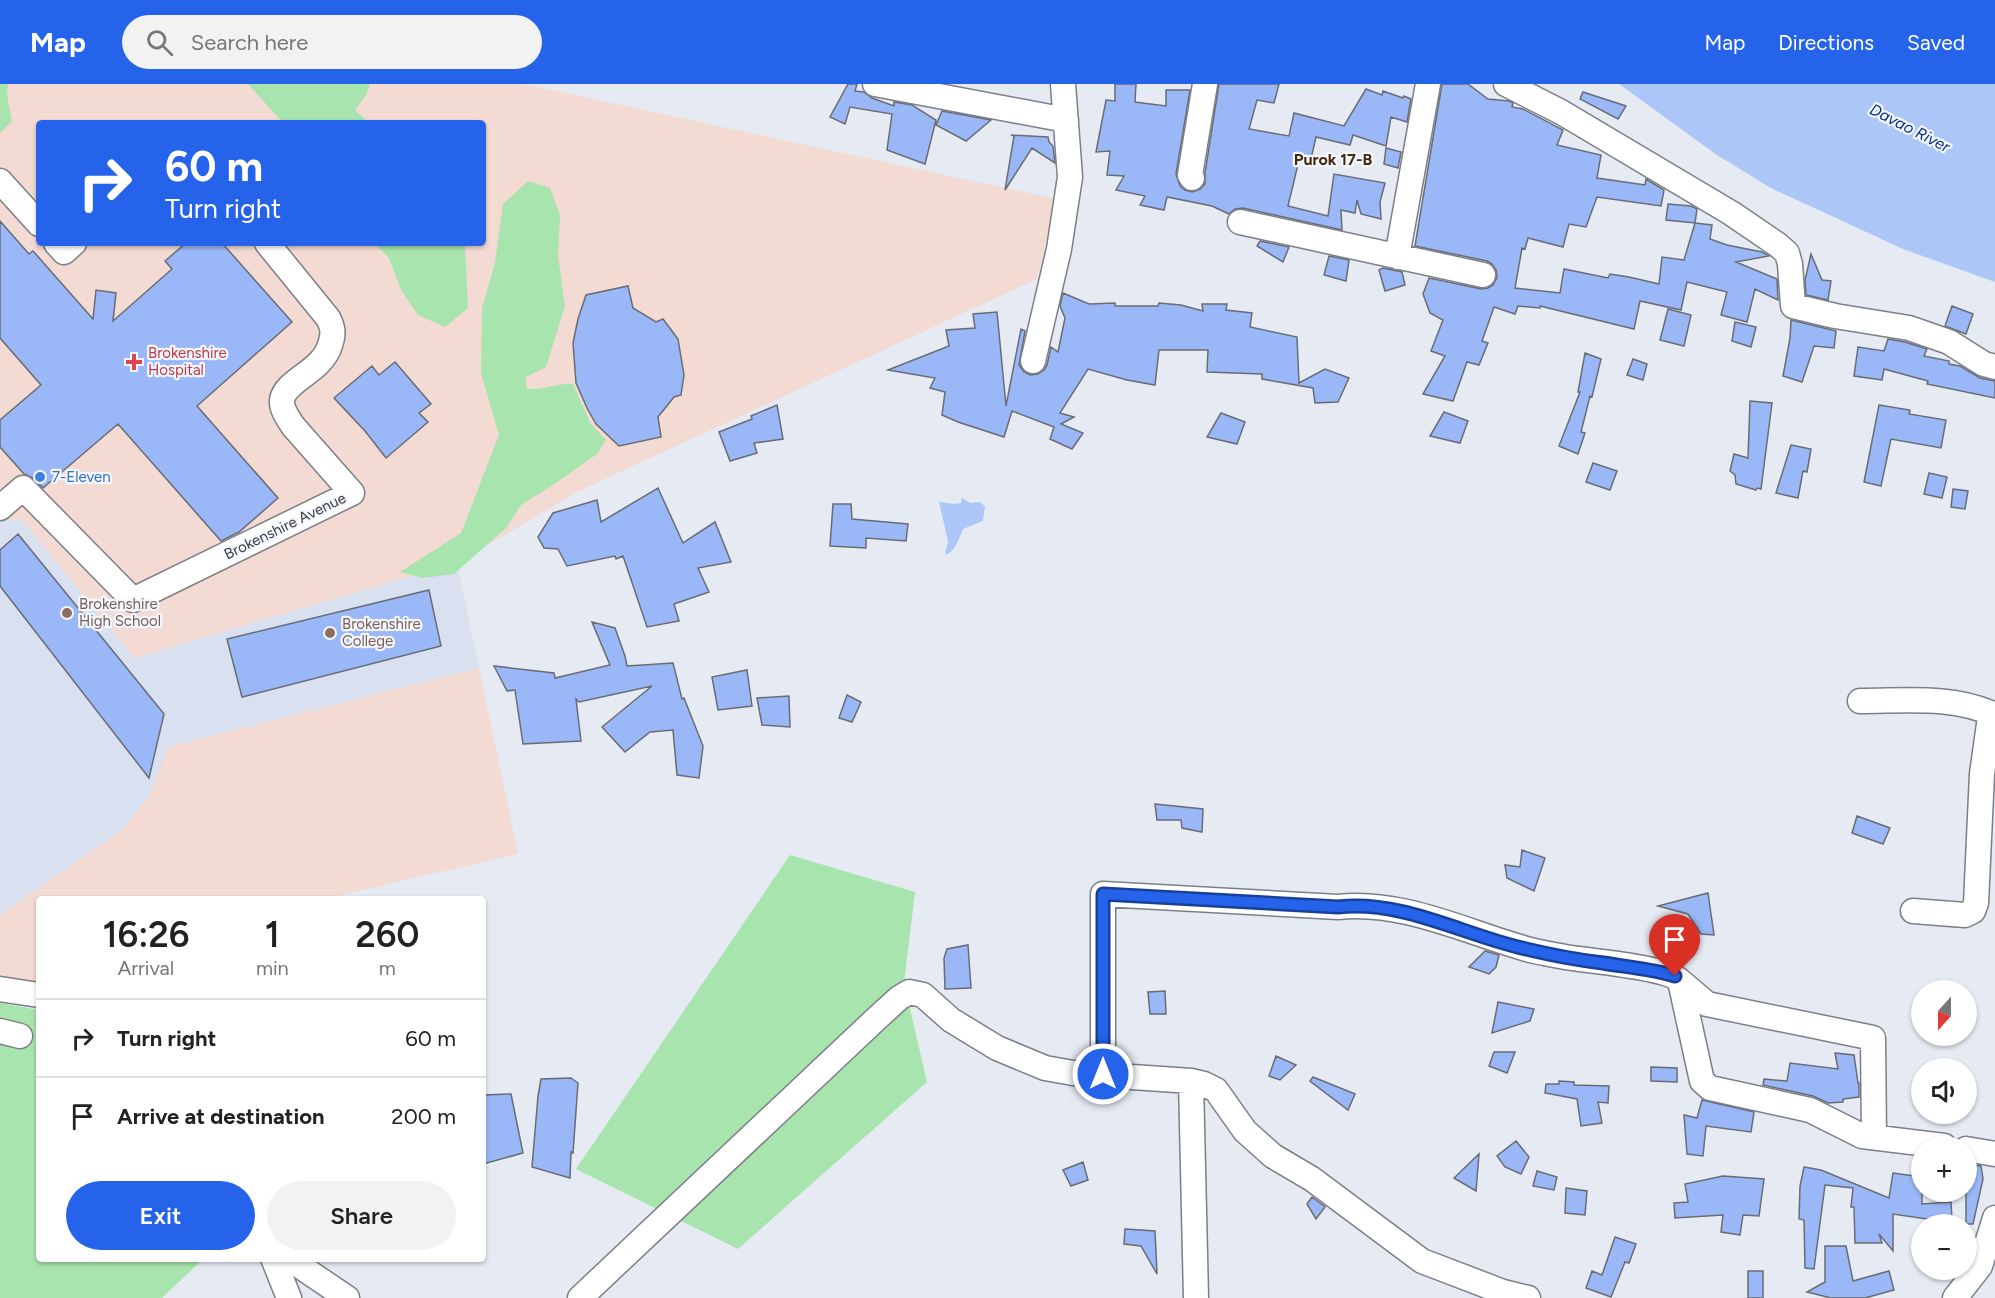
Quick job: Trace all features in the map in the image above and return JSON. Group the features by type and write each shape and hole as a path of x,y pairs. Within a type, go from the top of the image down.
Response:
{"street":[{"path":"875,84 1066,120"},
{"path":"1033,361 1066,213 1070,177 1063,84"},
{"path":"1192,178 1190,175 1205,84"},
{"path":"1397,257 1428,84"},
{"path":"1506,84 1571,118 1731,213 1778,245 1787,253 1790,264 1793,306 1835,316 1909,328 1949,342 1984,364 1995,366"},
{"path":"0,181 36,221"},
{"path":"1240,222 1483,275"},
{"name":"Brokenshire Avenue","path":"0,508 23,488 133,600 352,493 292,426 281,403 290,386 322,360 328,351 333,333 328,318 269,246"},
{"path":"1860,701 1957,702 1982,708 1995,716 1989,724 1982,774 1976,903 1973,911 1965,915 1913,911"},
{"path":"1103,1074 1103,894 1338,907 1365,906 1422,916 1523,949 1660,971 1675,976 1707,1004 1873,1038 1874,1137"},
{"path":"1680,981 1702,1081 1705,1085 1810,1110 1862,1136 1911,1142"},
{"path":"0,989 36,995"},
{"path":"580,1298 875,1020 909,992 923,995 951,1020 997,1048 1045,1068 1204,1084 1216,1090 1245,1131 1273,1156 1312,1179 1422,1261 1503,1292 1528,1298"},
{"path":"1191,1081 1196,1298"},
{"path":"1977,1151 1995,1154"},
{"path":"1955,1298 1980,1266 1995,1218"},
{"path":"275,1262 289,1298"},
{"path":"294,1262 347,1298"}],"shaded area":[{"path":"0,84 524,84 1056,199 1037,279 579,491 457,563 518,854 338,896 36,896 36,986 0,980"},
{"path":"0,520 22,520 134,658 456,563 479,668 168,747 150,795 122,830 0,915"}],"green space":[{"path":"0,84 8,84 7,95 12,121 0,133"},
{"path":"248,84 370,84 366,95 355,110 366,120 280,120"},
{"path":"528,181 550,188 560,215 558,256 565,306 546,367 526,377 527,389 573,384 591,424 606,440 597,454 521,505 506,528 454,574 423,578 400,572 461,533 499,435 481,373 482,308 495,263 503,204"},
{"path":"377,246 465,246 468,308 445,327 418,315 401,290 389,258"},
{"path":"790,855 915,892 904,983 927,1082 738,1249 576,1169"},
{"path":"0,1003 36,1009 36,1262 200,1262 162,1298 0,1298"}],"water":[{"name":"Davao River","path":"1619,84 1995,84 1995,282 1903,249 1771,188 1717,155"},
{"path":"962,498 970,503 979,502 985,506 983,521 963,529 954,548 945,555 948,541 939,502 961,503"}],"building":[{"path":"848,84 857,84 855,91 864,92 872,98 894,106 894,102 912,105 936,120 925,164 887,150 892,114 850,107 845,124 830,117"},
{"path":"1115,84 1136,84 1135,102 1166,106 1166,90 1190,90 1176,174 1180,186 1192,192 1205,184 1219,84 1279,84 1274,103 1257,100 1249,129 1289,136 1294,113 1344,126 1366,89 1382,95 1383,91 1411,99 1407,122 1391,117 1386,146 1353,135 1350,145 1316,137 1310,163 1299,160 1288,206 1328,216 1334,174 1385,183 1380,202 1381,219 1361,214 1357,200 1355,213 1341,210 1342,230 1243,208 1235,209 1229,214 1212,206 1167,197 1164,210 1140,205 1145,196 1116,190 1124,176 1107,175 1110,151 1096,152 1106,100 1115,101"},
{"path":"1442,84 1468,84 1488,99 1509,101 1513,103 1512,107 1523,109 1563,130 1557,145 1601,155 1597,178 1645,185 1646,179 1664,190 1661,206 1597,197 1586,227 1569,224 1563,247 1528,238 1525,249 1522,248 1515,288 1560,293 1564,269 1608,278 1610,274 1629,277 1659,284 1662,257 1684,260 1695,223 1712,225 1710,239 1762,252 1769,256 1736,262 1777,279 1778,300 1755,289 1747,322 1721,315 1727,292 1687,282 1681,310 1640,301 1634,329 1540,306 1540,308 1518,306 1515,314 1494,307 1482,341 1488,343 1479,365 1467,362 1453,401 1423,394 1445,356 1431,351 1443,320 1430,313 1423,294 1429,278 1481,289 1493,285 1497,277 1496,270 1487,261 1415,246"},
{"path":"1583,92 1626,106 1618,119 1580,99"},
{"path":"942,111 991,120 966,141 936,125"},
{"path":"1011,135 1048,137 1053,146 1055,163 1032,148 1005,190 1014,136"},
{"path":"1386,148 1401,152 1398,168 1384,164"},
{"path":"1668,204 1691,206 1697,209 1695,223 1666,220"},
{"name":"Brokenshire Hospital","path":"0,221 29,254 33,251 93,319 96,290 116,293 113,321 172,269 165,261 182,246 225,246 292,322 197,406 278,498 239,532 221,541 118,424 43,488 33,478 24,474 0,447 0,420 41,385 0,338"},
{"path":"1260,241 1289,247 1283,262 1257,246"},
{"path":"1811,254 1822,280 1831,281 1828,300 1806,295 1805,280"},
{"path":"1329,256 1349,260 1346,281 1324,275"},
{"path":"1383,268 1402,272 1405,285 1385,291 1379,270"},
{"path":"628,286 633,308 656,322 663,319 678,339 684,375 681,395 674,397 658,417 661,437 619,446 596,424 587,408 576,383 573,343 586,295"},
{"path":"1063,293 1089,304 1115,303 1115,306 1158,306 1159,303 1181,305 1203,311 1202,304 1227,304 1226,310 1252,313 1250,327 1297,337 1299,383 1325,369 1349,378 1338,402 1315,403 1313,388 1262,379 1262,374 1207,372 1208,350 1159,350 1155,385 1088,369 1060,413 1074,417 1061,424 1083,433 1072,449 1050,439 1054,427 1012,411 1004,437 958,422 942,415 945,392 930,388 935,378 888,370 949,346 946,330 975,328 973,314 997,312 1006,406 1021,329 1025,331 1019,365 1024,372 1030,375 1038,374 1047,365 1051,347 1058,352 1065,318 1060,306"},
{"path":"1952,306 1973,314 1966,334 1945,326"},
{"path":"1668,309 1691,315 1684,346 1660,340"},
{"path":"1791,320 1836,331 1834,348 1814,346 1802,382 1783,376"},
{"path":"1735,322 1756,327 1751,347 1732,341"},
{"path":"1888,339 1927,349 1924,356 1949,361 1949,364 1960,366 1980,378 1995,381 1995,398 1927,384 1928,381 1884,369 1882,380 1854,376 1858,347 1884,351"},
{"path":"1585,353 1601,359 1581,432 1585,433 1578,454 1559,446 1580,392 1578,392"},
{"path":"1633,359 1647,364 1643,380 1627,375"},
{"path":"395,362 431,404 419,413 428,422 386,458 365,431 334,398 372,366 379,375"},
{"path":"1750,401 1772,403 1761,489 1756,490 1736,484 1735,475 1730,471 1734,454 1748,458"},
{"path":"777,405 783,439 754,443 757,453 730,461 719,432 752,419 751,416"},
{"path":"1879,405 1910,410 1909,414 1946,420 1941,448 1891,439 1881,486 1864,482"},
{"path":"1444,412 1468,421 1460,443 1430,436"},
{"path":"1221,413 1245,422 1237,444 1207,437"},
{"path":"1791,445 1811,449 1807,472 1803,471 1798,498 1776,493"},
{"path":"1593,463 1617,471 1610,490 1586,482"},
{"path":"1929,473 1947,477 1942,498 1924,494"},
{"path":"658,488 683,543 715,522 731,562 698,568 709,592 674,604 679,621 647,627 623,556 567,566 558,549 544,548 538,537 553,513 597,500 601,522"},
{"path":"1953,489 1968,491 1965,509 1951,507"},
{"path":"833,504 851,504 852,519 908,524 906,541 866,538 866,548 830,546"},
{"path":"18,534 164,714 149,778 0,586 0,550"},
{"path":"429,590 441,646 242,697 227,639"},
{"path":"592,622 615,628 627,666 673,663 682,699 684,698 703,746 699,778 677,775 673,730 650,732 625,752 602,727 652,686 579,702 576,699 581,741 523,744 515,690 507,691 494,666 554,673 555,678 610,665"},
{"path":"747,670 752,706 718,710 712,677"},
{"path":"847,695 861,702 852,722 839,718"},
{"path":"789,696 790,727 762,725 757,698"},
{"path":"1155,804 1203,809 1202,832 1182,828 1181,820 1157,820"},
{"path":"1857,816 1890,828 1883,844 1852,833"},
{"path":"1522,850 1545,858 1534,891 1507,878 1505,865 1520,867"},
{"path":"1708,893 1714,935 1701,934 1688,914 1658,906"},
{"path":"968,945 971,988 945,989 944,958 947,949"},
{"path":"1485,951 1499,955 1496,967 1489,974 1469,967"},
{"path":"1165,991 1166,1014 1150,1014 1148,992"},
{"path":"1498,1002 1534,1009 1530,1021 1492,1033"},
{"path":"1494,1052 1515,1052 1507,1073 1489,1066"},
{"path":"1835,1053 1854,1055 1859,1097 1843,1099 1843,1102 1828,1103 1813,1096 1763,1085 1764,1079 1787,1081 1790,1063 1838,1069"},
{"path":"1276,1056 1296,1065 1280,1080 1269,1076"},
{"path":"1651,1067 1677,1068 1677,1082 1651,1081"},
{"path":"1313,1077 1355,1094 1348,1110 1310,1081"},
{"path":"571,1078 578,1083 570,1178 532,1167 541,1079"},
{"path":"1559,1081 1574,1082 1574,1085 1609,1086 1608,1103 1598,1102 1602,1123 1581,1126 1577,1099 1545,1093 1546,1084 1559,1084"},
{"path":"511,1094 523,1153 486,1163 486,1095"},
{"path":"1702,1100 1754,1112 1751,1132 1706,1126 1703,1156 1687,1154 1684,1115 1697,1118"},
{"path":"1516,1141 1529,1157 1521,1174 1505,1167 1497,1156"},
{"path":"1479,1154 1476,1191 1454,1178"},
{"path":"1083,1162 1088,1180 1071,1186 1063,1170"},
{"path":"1977,1165 1981,1166 1983,1179 1975,1214 1966,1214 1966,1202 1977,1202"},
{"path":"1804,1167 1821,1170 1889,1198 1893,1173 1911,1175 1911,1202 1922,1202 1922,1204 1951,1202 1952,1214 1911,1214 1911,1217 1893,1214 1893,1251 1879,1234 1882,1243 1855,1243 1854,1207 1851,1207 1853,1188 1825,1185 1814,1269 1805,1268 1804,1220 1799,1219 1800,1186"},
{"path":"1537,1171 1557,1177 1554,1190 1533,1186"},
{"path":"1723,1176 1764,1179 1759,1216 1743,1215 1740,1235 1721,1232 1723,1215 1675,1218 1674,1203 1688,1202 1685,1184"},
{"path":"1566,1188 1587,1191 1585,1215 1565,1213"},
{"path":"1312,1197 1325,1207 1316,1219 1307,1204"},
{"path":"1125,1229 1155,1231 1157,1274 1141,1246 1124,1244"},
{"path":"1615,1237 1636,1244 1629,1263 1625,1262 1611,1297 1586,1288 1592,1271 1602,1275"},
{"path":"1825,1246 1846,1246 1853,1281 1889,1271 1894,1290 1865,1298 1831,1298 1807,1292 1825,1282"},
{"path":"1748,1271 1763,1271 1763,1298 1748,1298"}],"place":[{"name":"Brokenshire Hospital","path":"134,362"},
{"name":"7-Eleven","path":"40,477"},
{"name":"Brokenshire High School","path":"67,613"},
{"name":"Brokenshire College","path":"330,633"}],"district":[{"name":"Purok 17-B","path":"1333,159"}],"route":[{"path":"1103,1074 1103,894 1389,909 1422,916 1523,949 1660,971 1675,976"}]}
